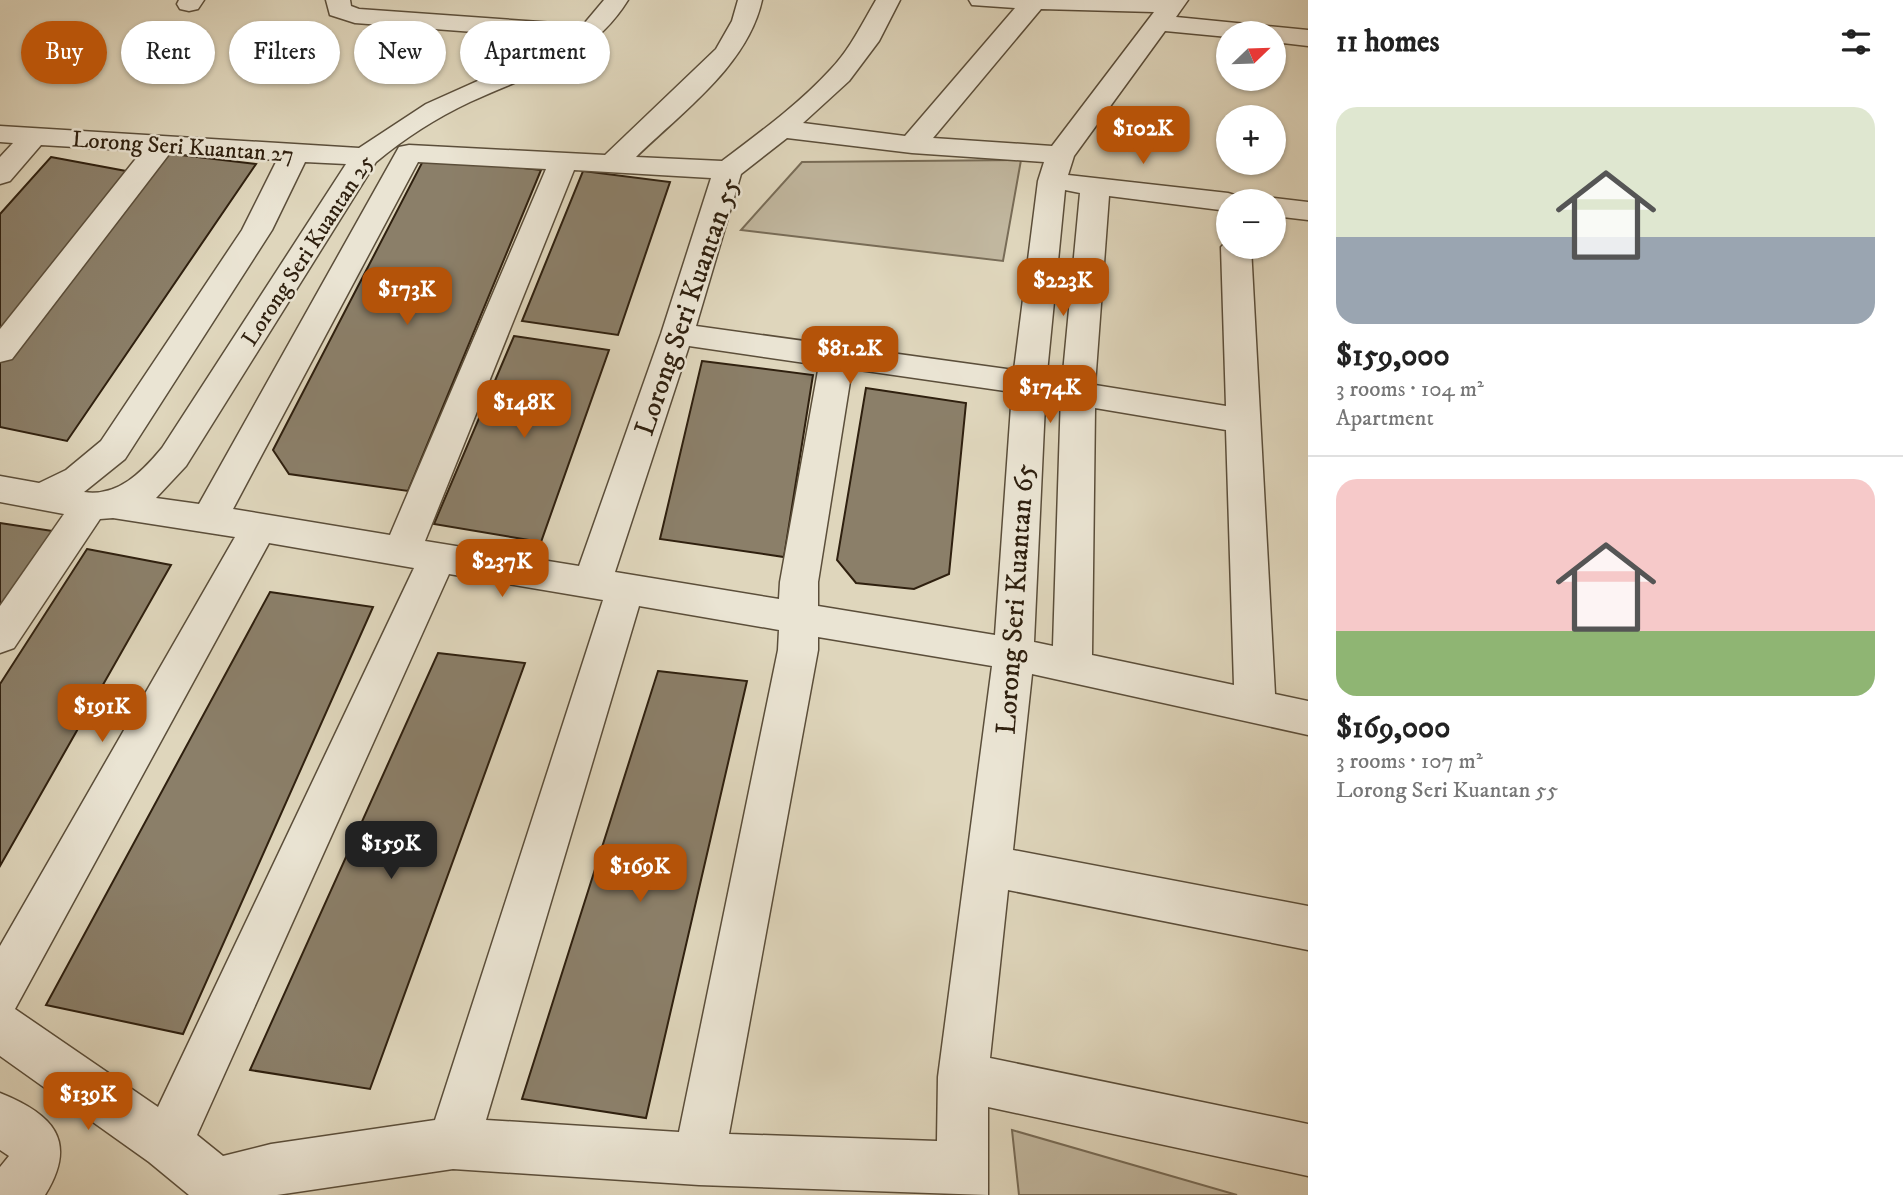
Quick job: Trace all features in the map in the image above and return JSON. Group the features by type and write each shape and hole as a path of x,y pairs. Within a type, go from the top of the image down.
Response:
{"street":[{"path":"461,21 472,0"},
{"name":"Lorong Seri Kuantan 25","path":"599,21 616,0"},
{"path":"612,164 727,54 745,21 750,0"},
{"name":"Lorong Seri Kuantan 55","path":"453,1143 677,334 728,170 781,129 840,75 866,41 888,0"},
{"path":"981,0 1168,9 1216,21"},
{"path":"912,145 1033,3"},
{"path":"338,5 355,16 460,22"},
{"name":"Lorong Seri Kuantan 65","path":"962,1182 963,1077 1014,654 1029,383 1056,168 1168,9"},
{"path":"1286,35 1308,38"},
{"name":"Lorong Seri Kuantan 25","path":"101,505 135,496 148,486 174,457 365,157 404,142 458,98 491,84"},
{"path":"781,129 912,145 1056,168 1094,186 1216,201"},
{"name":"Lorong Seri Kuantan 27","path":"0,134 365,157"},
{"path":"0,175 34,136"},
{"path":"209,519 404,142 564,161 728,170"},
{"path":"0,351 162,145"},
{"path":"42,497 79,479 113,450 257,230 295,153"},
{"path":"167,1144 419,556 564,161"},
{"path":"1072,667 1079,394 1094,186"},
{"path":"1286,208 1308,211"},
{"path":"1236,259 1255,706"},
{"path":"677,334 1029,383"},
{"path":"699,1159 798,650 800,582 837,357"},
{"path":"1079,394 1241,420"},
{"path":"0,489 209,519 1014,654 1308,718"},
{"path":"0,637 101,505"},
{"path":"0,992 259,528"},
{"path":"988,866 1308,928"},
{"path":"0,1027 167,1144 216,1189 271,1170 453,1143 699,1159 962,1182"},
{"path":"963,1077 1308,1150"},
{"path":"0,1118 36,1145 35,1164 24,1182 5,1195"}],"shaded area":[{"path":"1021,160 1003,261 741,230 802,162"},
{"path":"1012,1130 1237,1195 1019,1195"}],"building":[{"path":"164,153 256,164 67,441 0,427 0,363"},
{"path":"51,157 126,171 0,335 0,214"},
{"path":"425,157 541,170 408,491 289,474 273,450"},
{"path":"583,171 670,182 618,335 522,321"},
{"path":"514,336 609,350 541,542 434,524"},
{"path":"702,361 813,375 784,557 660,539"},
{"path":"866,388 966,403 949,574 914,589 856,583 837,560"},
{"path":"0,523 59,532 0,617"},
{"path":"87,549 171,565 0,866 0,684"},
{"path":"270,592 373,607 183,1034 46,1005"},
{"path":"438,653 525,663 370,1089 250,1070"},
{"path":"658,671 747,681 646,1118 522,1099"}]}
